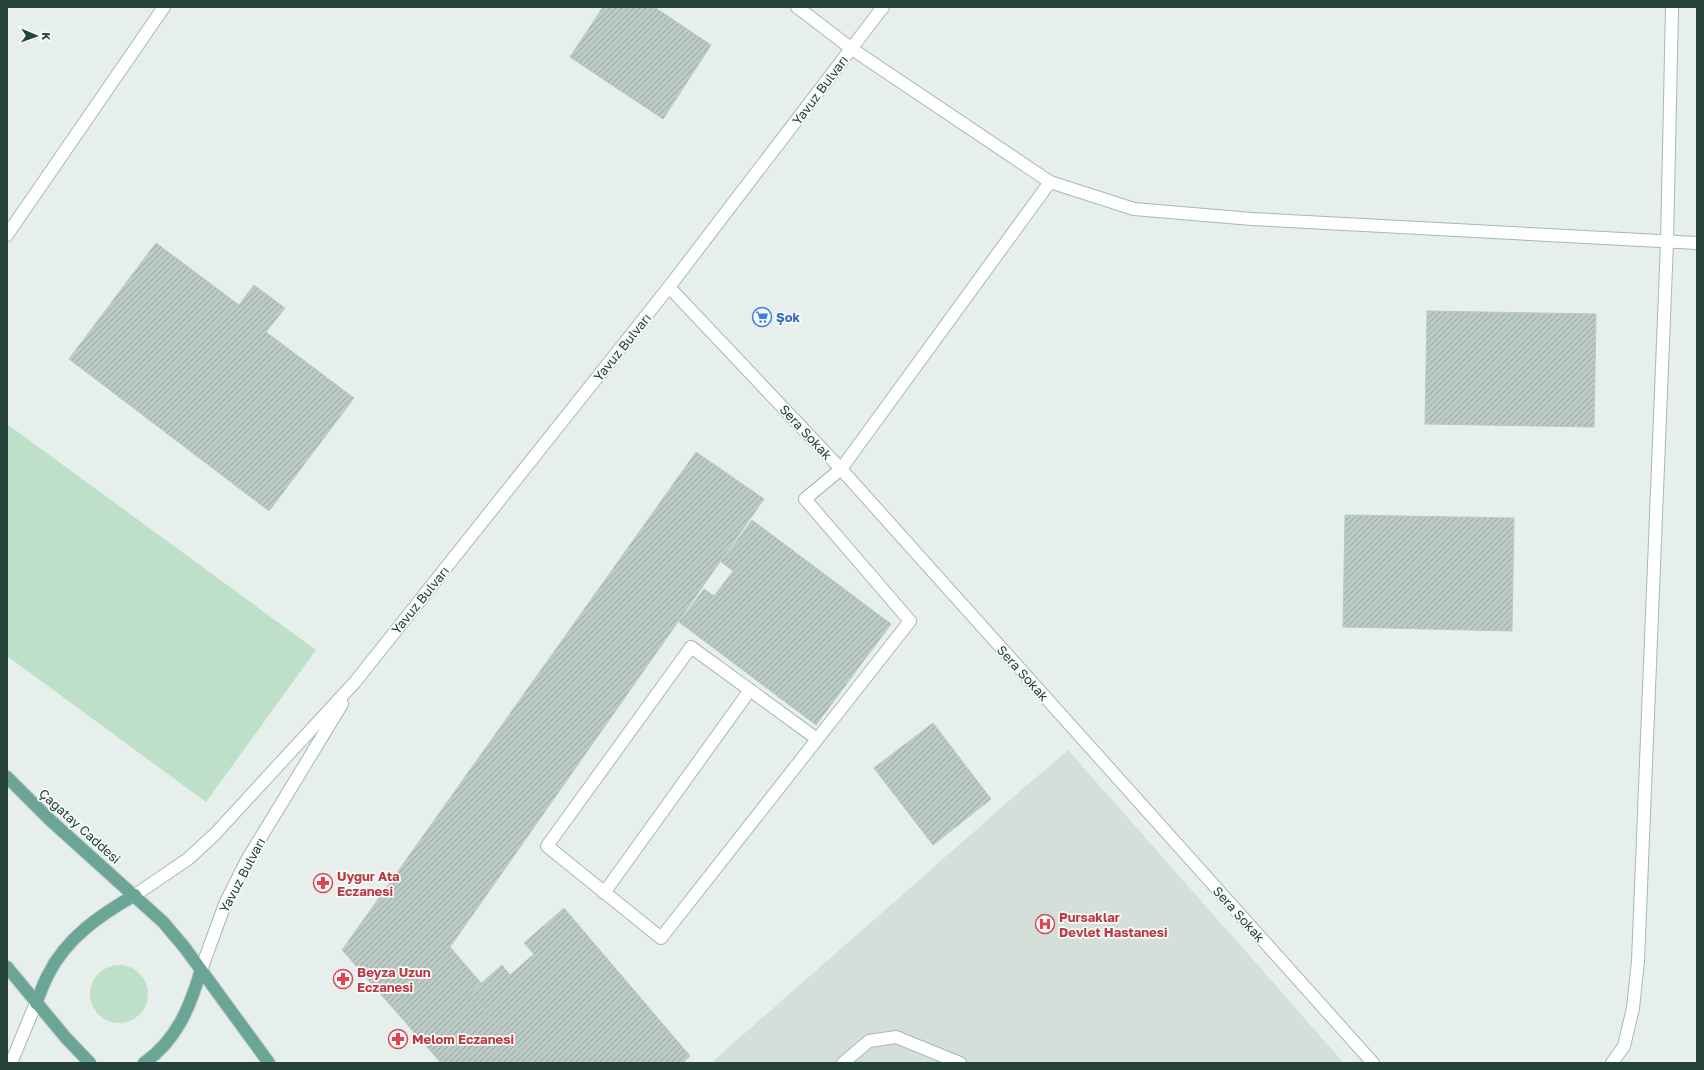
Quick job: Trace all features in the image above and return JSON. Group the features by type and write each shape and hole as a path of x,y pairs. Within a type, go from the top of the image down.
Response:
{"main road":[{"name":"Çağatay Caddesi","path":"7,777 49,819 135,895 163,922 201,970 269,1063"},
{"path":"36,1003 48,975 60,955 76,935 110,909 135,895"},
{"path":"7,967 36,1003 90,1063"},
{"path":"144,1063 157,1054 170,1039 194,994 201,970"}],"street":[{"path":"7,235 164,7"},
{"path":"797,7 852,49 1050,182 1134,209 1252,219 1697,243"},
{"name":"Yavuz Bulvarı","path":"135,895 188,859 215,834 355,682 669,287 883,7"},
{"path":"1612,1063 1624,1046 1633,1008 1638,961 1668,242 1672,7"},
{"path":"817,739 691,647 547,846 661,938 910,621 804,500 841,469 1050,182"},
{"name":"Sera Sokak","path":"669,287 841,469 1373,1063"},
{"name":"Yavuz Bulvarı","path":"201,970 226,904 247,860 355,682"},
{"path":"604,893 750,690"},
{"path":"11,1063 36,1003"},
{"path":"843,1063 869,1041 896,1037 960,1063"}],"shaded area":[{"name":"Pursaklar Devlet Hastanesi","path":"1068,750 1344,1063 711,1063 1027,785"}],"green space":[{"path":"7,424 316,650 206,802 7,656"},
{"path":"113,965 125,965 140,973 148,988 148,1000 140,1015 125,1023 113,1023 98,1015 90,1000 90,988 98,973"}],"building":[{"path":"603,7 654,7 711,45 663,119 570,57"},
{"path":"156,243 239,305 254,285 285,308 266,332 354,398 269,511 69,359"},
{"path":"1427,311 1596,314 1594,427 1425,424"},
{"path":"696,452 764,499 450,947 481,983 470,993 530,1063 441,1063 342,950"},
{"path":"1345,515 1514,518 1512,631 1343,627"},
{"path":"752,520 891,624 816,725 679,622 704,589 714,596 733,571 721,562"},
{"path":"933,723 991,799 933,845 874,768"},
{"path":"564,908 690,1056 682,1063 530,1063 470,993 502,965 510,975 534,954 524,943"}],"place":[{"name":"Şok","path":"762,317"},
{"name":"Uygur Ata Eczanesi","path":"323,883"},
{"name":"Pursaklar Devlet Hastanesi","path":"1045,924"},
{"name":"Beyza Uzun Eczanesi","path":"343,979"},
{"name":"Melom Eczanesi","path":"398,1039"}]}
